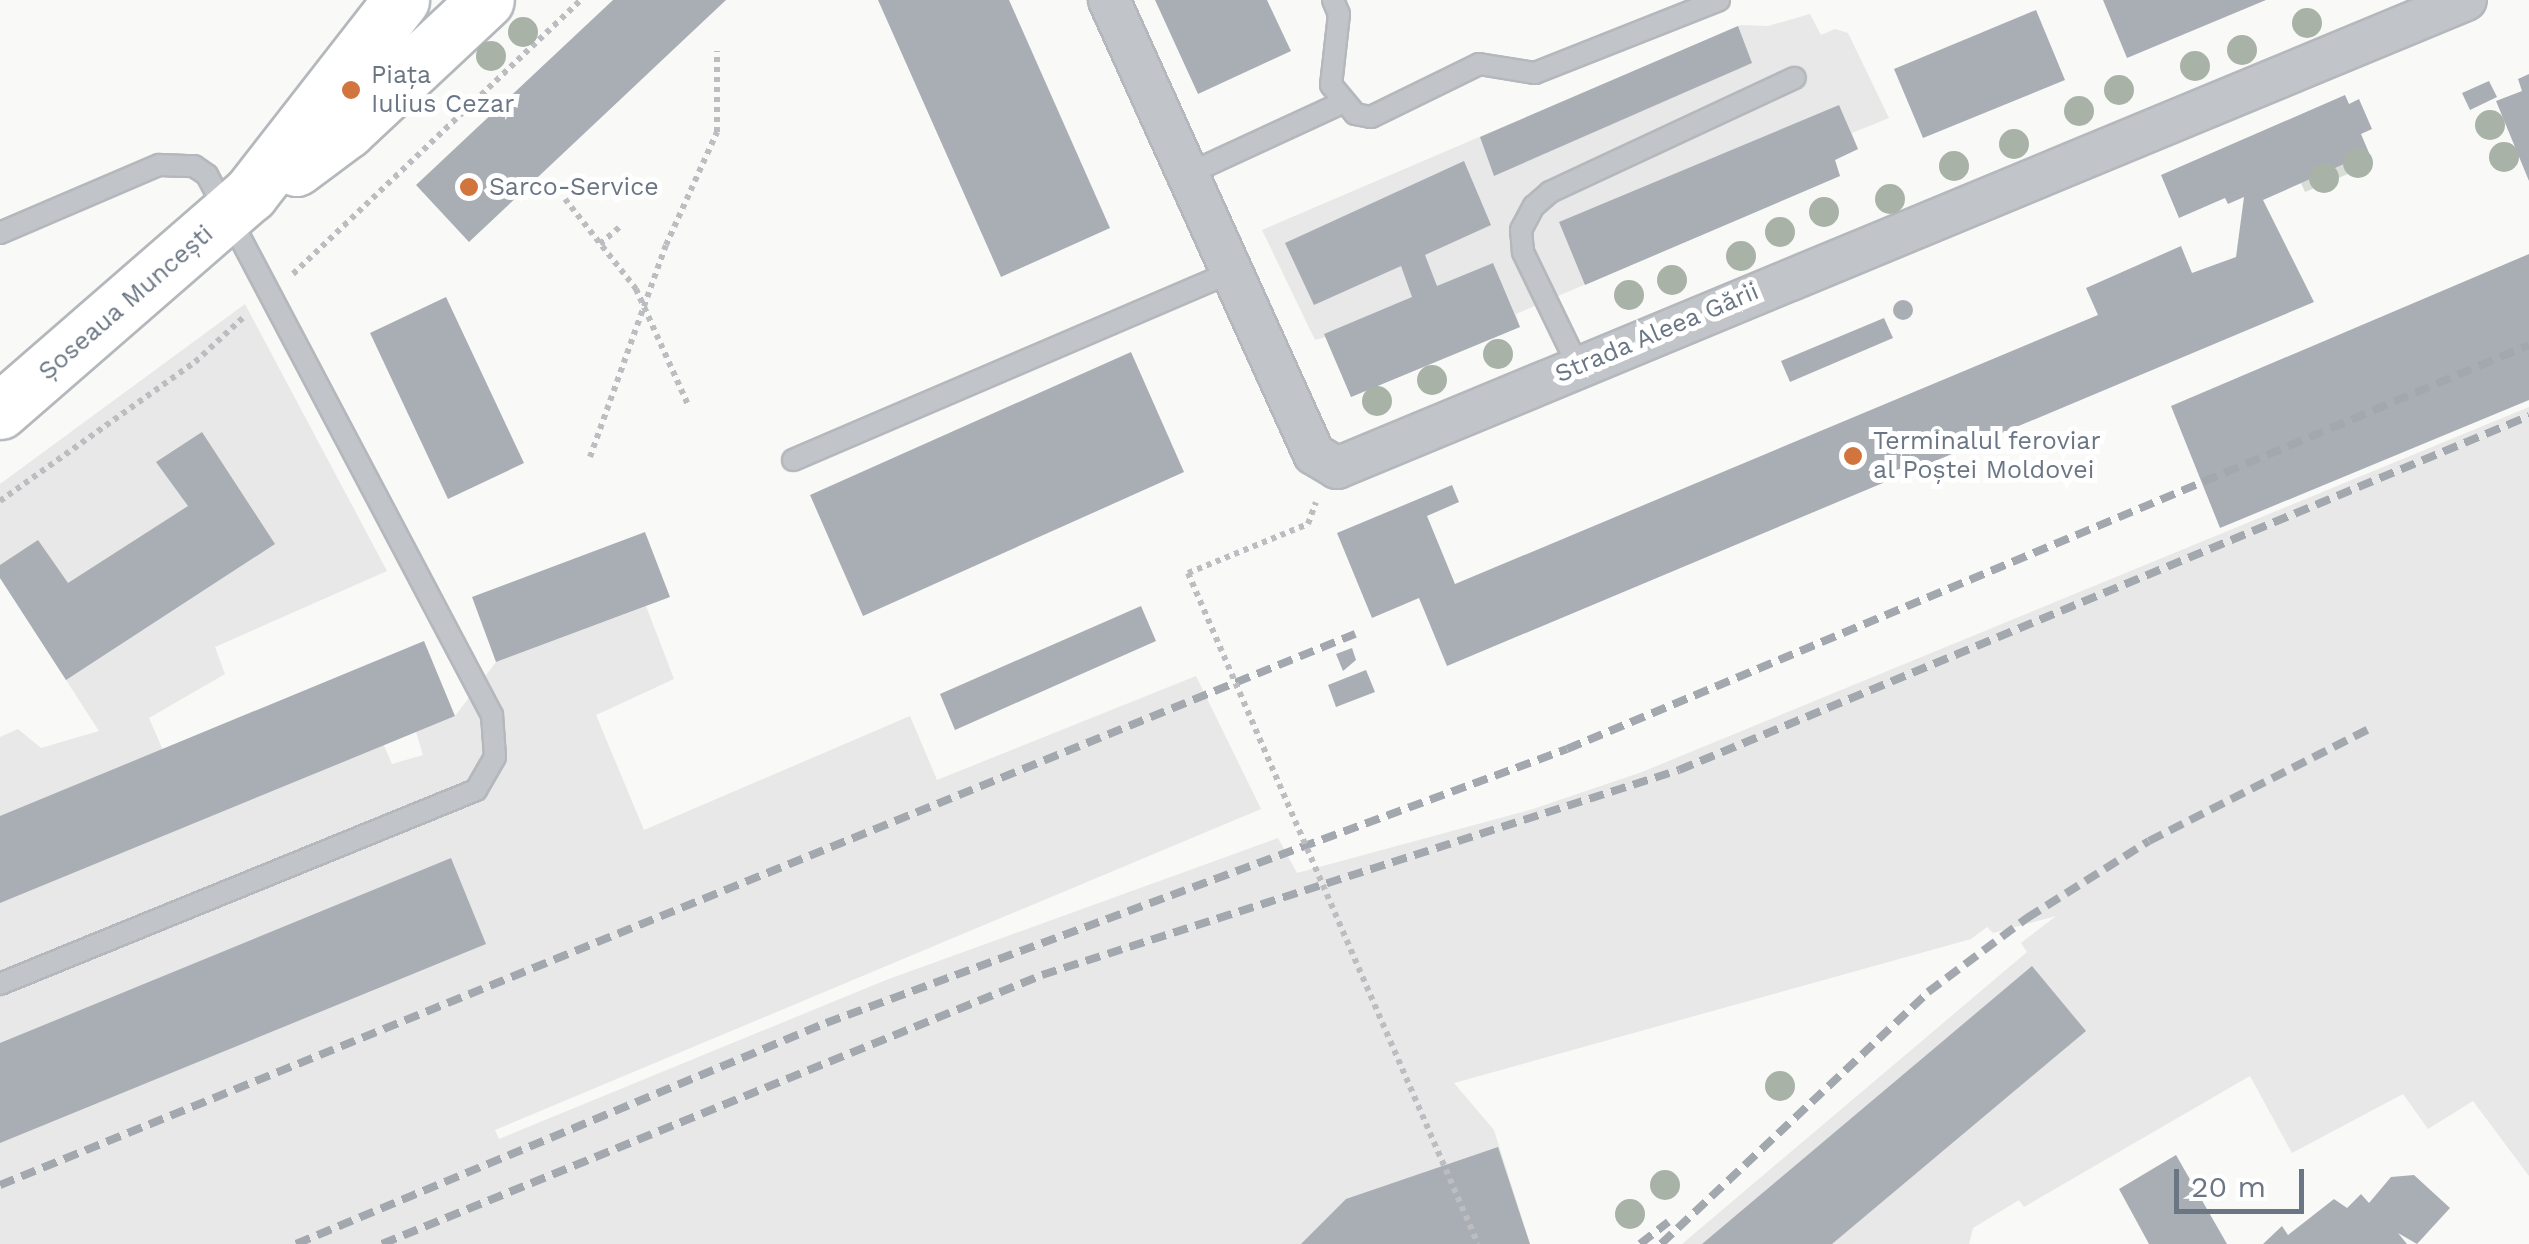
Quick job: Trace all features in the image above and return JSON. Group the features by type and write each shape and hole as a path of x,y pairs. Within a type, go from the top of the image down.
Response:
{"main road":[{"name":"Șoseaua Muncești","path":"0,411 239,205 347,130 486,0"},
{"name":"Șoseaua Muncești","path":"239,205 395,2"}],"street":[{"path":"1109,0 1314,454 1328,468"},
{"name":"Strada Aleea Gării","path":"1328,468 1345,466 2466,0"}],"lane":[{"path":"1334,0 1338,25 1328,62 1331,85 1342,103 1371,116 1479,64 1535,73 1720,0"},
{"path":"1578,366 1522,252 1521,230 1534,206 1550,192 1795,78"},
{"path":"1186,175 1342,103"},
{"path":"0,233 177,163 207,175 239,205 269,293 492,715 496,757 476,790 0,984"},
{"path":"793,460 1231,272"}],"path":[{"path":"0,502 195,362 581,0"},
{"path":"590,457 644,306 717,132 717,51"},
{"path":"565,199 644,306 689,407"},
{"path":"600,244 622,225"},
{"path":"1328,468 1308,524 1188,573 1478,1244"}],"shaded area":[{"path":"1810,14 1821,35 1835,29 1848,33 1889,118 1852,133 1858,149 1835,160 1840,176 1516,314 1520,327 1351,397 1326,337 1315,340 1262,230 1741,25 1768,26"},
{"path":"2362,156 2367,166 2305,192 2301,183"},
{"path":"245,304 387,571 215,647 225,674 149,718 189,810 382,741 392,764 423,755 416,732 455,716 496,662 646,606 674,679 596,715 644,830 910,716 937,780 1196,676 1261,809 495,1130 499,1139 886,980 1278,838 1297,873 1533,809 1642,772 2529,407 2529,1176 2473,1101 2428,1129 2403,1094 2292,1153 2250,1076 2024,1207 2019,1200 1973,1228 1969,1244 1682,1244 2027,952 2021,943 2056,916 1993,933 1987,927 1971,939 1454,1083 1494,1130 1530,1244 0,1244 0,737 18,729 41,748 99,731 0,578 0,484"}],"building":[{"path":"613,0 726,0 469,242 416,185"},
{"path":"878,0 1009,0 1110,228 1001,277"},
{"path":"1155,0 1267,0 1291,51 1198,94"},
{"path":"2103,0 2266,0 2127,58"},
{"path":"2036,10 2065,80 1923,138 1894,69"},
{"path":"1738,26 1752,63 1494,176 1480,137"},
{"path":"2529,74 2529,181 2496,101 2522,91 2518,79"},
{"path":"2489,81 2497,97 2470,110 2462,93"},
{"name":"Terminalul feroviar al Poștei Moldovei","path":"2345,95 2349,104 2359,99 2372,129 2361,134 2369,153 2263,200 2314,302 1447,666 1419,598 1372,618 1337,533 1452,485 1459,502 1427,516 1455,584 2098,315 2086,288 2181,246 2192,273 2236,257 2244,197 2228,204 2225,198 2179,218 2161,175"},
{"path":"1839,105 1858,149 1835,160 1840,176 1585,285 1559,222"},
{"path":"1464,161 1491,225 1425,255 1437,286 1493,263 1520,327 1351,397 1324,334 1412,297 1401,266 1314,305 1285,243"},
{"path":"2529,254 2529,400 2220,528 2171,406"},
{"path":"446,297 524,463 448,499 370,333"},
{"path":"1899,300 1907,300 1913,310 1907,320 1899,320 1893,314 1893,306"},
{"path":"1884,318 1893,338 1790,382 1781,361"},
{"path":"1131,352 1184,472 863,616 810,495"},
{"path":"202,432 275,544 66,680 0,578 0,565 38,540 68,583 188,506 156,462"},
{"path":"645,532 670,597 496,662 472,597"},
{"path":"1141,606 1156,641 955,730 940,694"},
{"path":"424,641 455,716 0,903 0,816"},
{"path":"1352,648 1356,660 1343,671 1336,654"},
{"path":"1366,670 1375,692 1336,707 1328,685"},
{"path":"451,858 486,944 0,1143 0,1043"},
{"path":"2032,966 2086,1031 1832,1244 1702,1244"},
{"path":"1498,1147 1530,1244 1301,1244 1346,1199"},
{"path":"2176,1155 2227,1244 2149,1244 2119,1189"},
{"path":"2414,1175 2450,1208 2417,1244 2398,1233 2407,1244 2263,1244 2282,1226 2288,1235 2334,1199 2347,1208 2361,1194 2369,1203 2391,1177"}],"railway":[{"path":"296,1244 826,1023 1567,749 2529,345"},
{"path":"382,1244 1042,975 1679,770 2529,416"},
{"path":"0,1185 1355,634"},
{"path":"1661,1244 1928,992 2027,918 2149,841 2369,729"},
{"path":"1640,1244 1668,1222"}],"place":[{"name":"Piața Iulius Cezar","path":"351,90"},
{"name":"Sarco-Service","path":"469,187"},
{"name":"Terminalul feroviar al Poștei Moldovei","path":"1853,456"}]}
